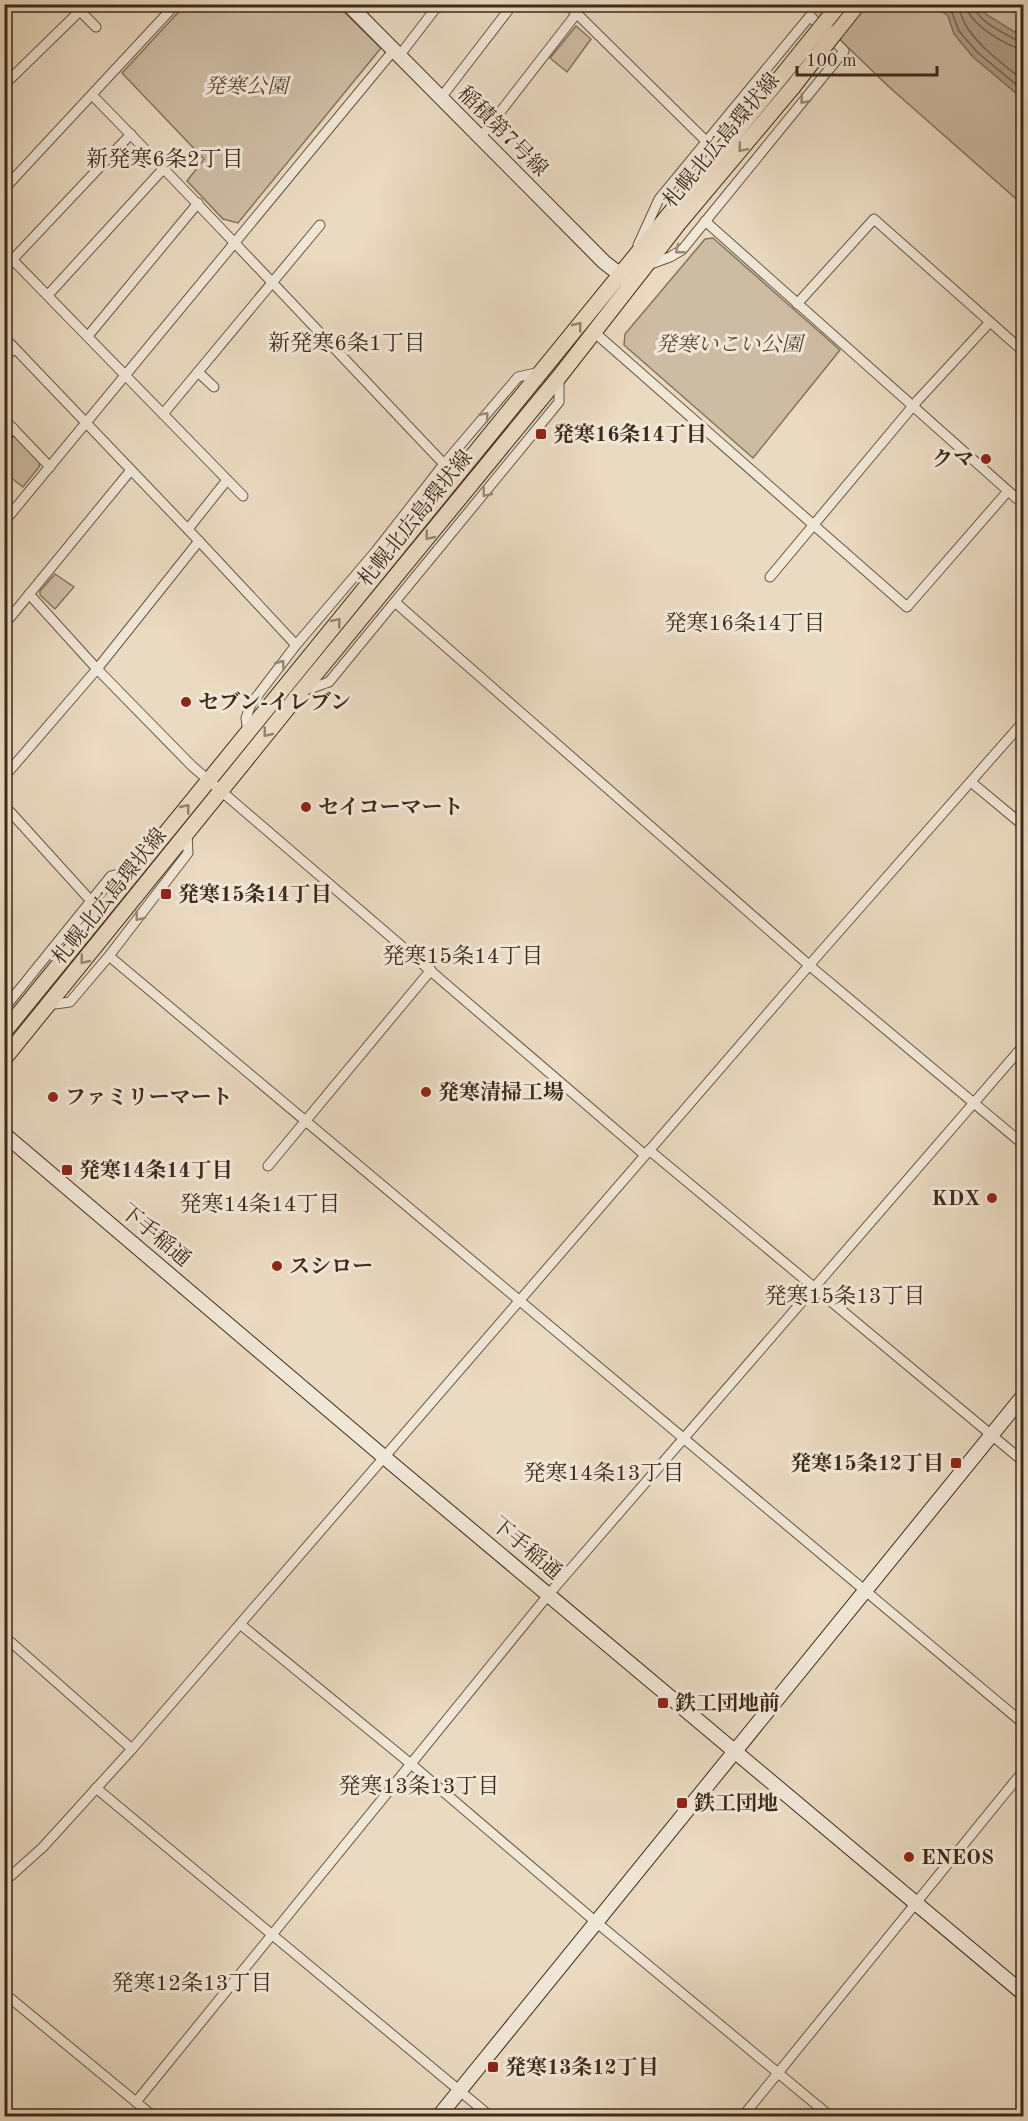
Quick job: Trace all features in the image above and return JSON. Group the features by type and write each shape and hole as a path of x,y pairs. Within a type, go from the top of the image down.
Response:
{"main road":[{"name":"札幌北広島環状線","path":"5,1031 541,371 625,279 839,4"},
{"name":"札幌北広島環状線","path":"638,262 793,87 858,4"},
{"name":"稲積第7号線","path":"354,6 440,99 604,262 625,279"},
{"name":"札幌北広島環状線","path":"4,1059 559,377 594,332 625,279"},
{"name":"下手稲通","path":"4,1134 1023,1994"},
{"path":"439,2116 1023,1395"}],"street":[{"path":"4,189 176,4"},
{"path":"4,522 233,243 439,4"},
{"path":"440,99 513,4"},
{"path":"567,4 707,142"},
{"path":"480,138 584,4"},
{"path":"4,85 80,7 96,27"},
{"path":"810,16 844,51 682,249 670,257 638,262 659,199 707,142 810,16"},
{"path":"92,95 198,203 233,243 444,464"},
{"path":"13,259 130,134"},
{"path":"48,295 164,168"},
{"path":"88,336 198,203"},
{"path":"797,304 874,219 1023,352"},
{"path":"705,221 1023,505"},
{"path":"163,414 320,225"},
{"path":"4,251 243,496"},
{"path":"770,577 913,406 990,322"},
{"path":"594,332 907,607 1008,491"},
{"path":"4,338 296,645"},
{"path":"4,359 14,348"},
{"path":"248,733 246,718 251,704 296,645 518,377 541,371"},
{"path":"198,372 214,387"},
{"path":"304,688 312,688 329,682 396,603 559,402 559,377"},
{"path":"4,419 50,467"},
{"path":"4,439 13,428"},
{"path":"4,625 131,470"},
{"path":"188,530 227,480"},
{"path":"4,777 97,669 199,541"},
{"path":"29,594 97,669 208,781 222,790 647,1153 1023,1462"},
{"path":"396,603 810,966 1023,1145"},
{"path":"4,1882 43,1847 132,1749 1023,721"},
{"path":"971,783 1023,826"},
{"path":"4,805 91,901"},
{"path":"48,1005 70,1002 109,956 188,853 187,833"},
{"path":"5,1031 6,1006 111,876 136,869"},
{"path":"109,956 1023,1724"},
{"path":"268,1166 431,970"},
{"path":"136,2102 549,1594 1023,1045"},
{"path":"240,1624 411,1764 596,1922 830,2116"},
{"path":"4,1635 132,1749"},
{"path":"743,2116 1023,1770"},
{"path":"96,1788 490,2116"},
{"path":"4,1994 153,2116"}],"green space":[{"name":"発寒公園","path":"185,5 337,5 381,48 238,223 223,219 187,181 204,159 122,73"},
{"path":"804,5 1023,5 1023,205 888,86"},
{"path":"576,26 591,39 567,72 550,58"},
{"name":"発寒いこい公園","path":"713,238 840,350 753,458 624,345 625,334 705,239"},
{"path":"10,436 15,437 40,462 39,467 23,487 5,473 5,444"},
{"path":"55,574 74,587 55,609 40,595 40,591"}],"water":[{"path":"933,5 978,5 987,15 1023,37 1023,99 973,57 954,34 948,16"}],"place":[{"name":"発寒16条14丁目","path":"541,434"},
{"name":"クマ","path":"986,459"},
{"name":"セブン-イレブン","path":"186,702"},
{"name":"セイコーマート","path":"306,807"},
{"name":"発寒15条14丁目","path":"166,894"},
{"name":"発寒清掃工場","path":"426,1092"},
{"name":"ファミリーマート","path":"53,1097"},
{"name":"発寒14条14丁目","path":"67,1170"},
{"name":"KDX","path":"992,1198"},
{"name":"スシロー","path":"277,1266"},
{"name":"発寒15条12丁目","path":"956,1463"},
{"name":"鉄工団地前","path":"663,1703"},
{"name":"鉄工団地","path":"682,1803"},
{"name":"ENEOS","path":"909,1857"},
{"name":"発寒13条12丁目","path":"493,2067"}],"district":[{"name":"新発寒6条2丁目","path":"165,158"},
{"name":"新発寒6条1丁目","path":"347,342"},
{"name":"発寒16条14丁目","path":"745,622"},
{"name":"発寒15条14丁目","path":"463,955"},
{"name":"発寒14条14丁目","path":"260,1203"},
{"name":"発寒15条13丁目","path":"845,1295"},
{"name":"発寒14条13丁目","path":"604,1472"},
{"name":"発寒13条13丁目","path":"419,1785"},
{"name":"発寒12条13丁目","path":"192,1982"}]}
